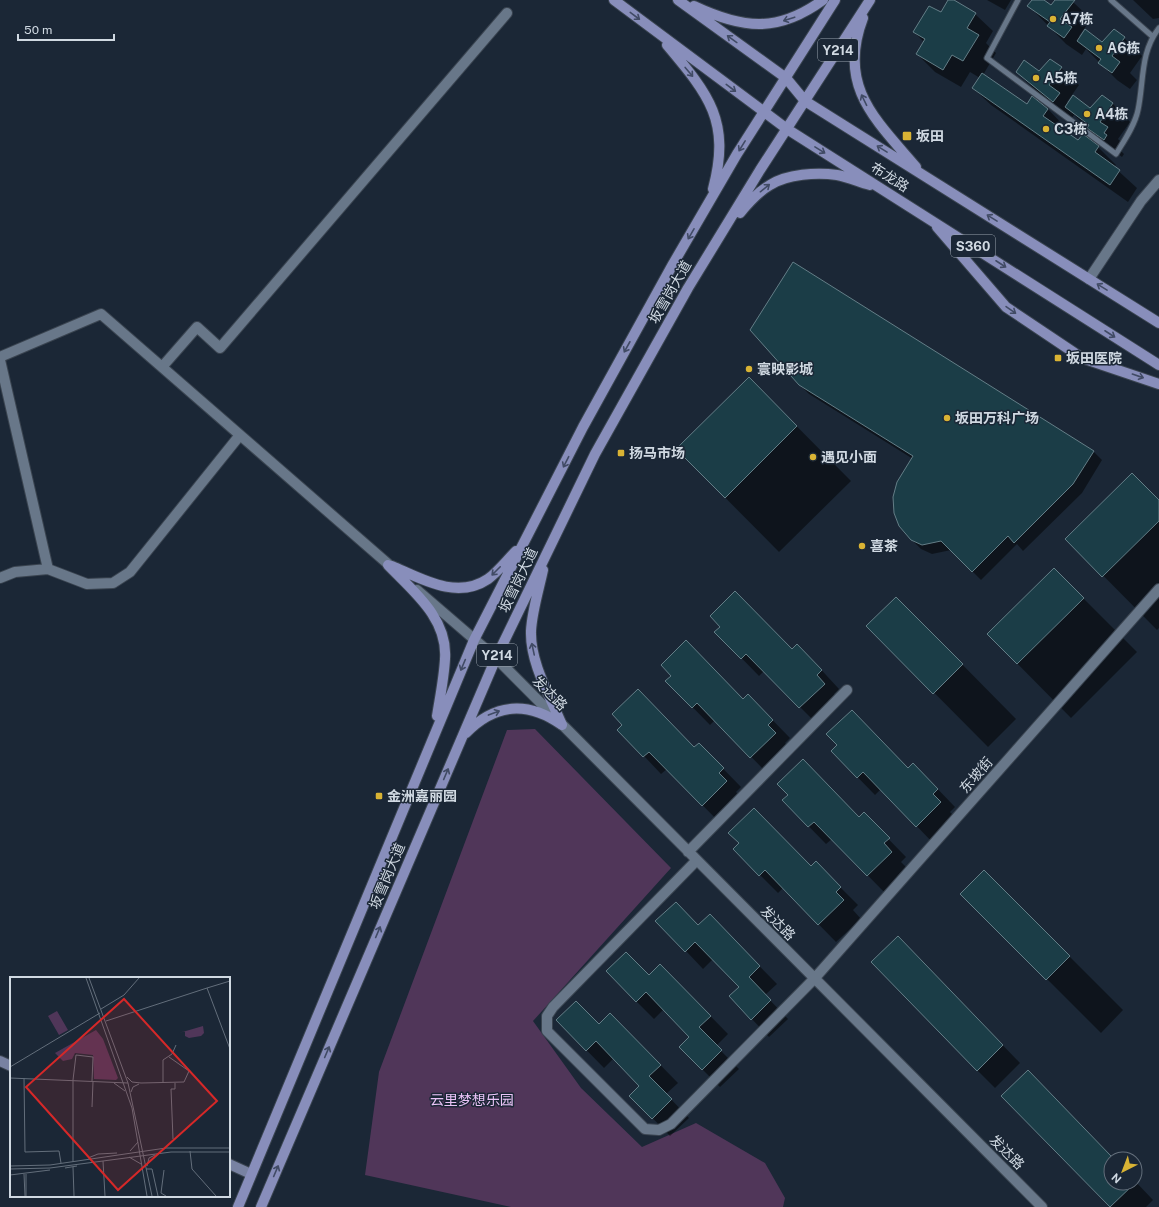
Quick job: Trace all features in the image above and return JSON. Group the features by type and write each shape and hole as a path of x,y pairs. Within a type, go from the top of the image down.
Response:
{"main road":[{"name":"布龙路","path":"614,0 763,113 1159,365"},
{"name":"布龙路","path":"680,0 786,78 805,101 1159,323"},
{"path":"680,0 716,16 744,24 771,24 794,17 823,0"},
{"name":"坂雪岗大道","path":"238,1207 474,640 583,427 710,200 763,113 836,0"},
{"path":"870,1 859,28 854,56 856,83 869,109 923,174"},
{"name":"坂雪岗大道","path":"261,1207 496,658 595,454 688,288 787,129 870,1"},
{"path":"655,31 695,78 709,100 716,120 720,141 719,163 710,200"},
{"path":"720,237 751,200 770,184 787,178 809,174 836,175 883,188"},
{"path":"930,218 1006,307 1082,358 1159,384"},
{"path":"388,565 444,587 462,588 480,584 489,579 524,544"},
{"path":"545,556 532,620 532,641 536,661 562,725"},
{"path":"388,565 426,604 437,620 443,638 446,657 434,734"},
{"path":"457,748 475,723 488,715 503,710 519,708 534,710 549,716 562,725"}],"street":[{"path":"162,367 197,328 220,348 507,13"},
{"path":"1089,279 1141,201 1159,180"},
{"name":"发达路","path":"0,359 101,314 496,658 1042,1207"},
{"path":"0,359 48,569"},
{"path":"0,578 15,572 48,569 87,584 113,583 130,572 240,435"},
{"name":"东坡街","path":"696,860 553,1007 547,1016 548,1031 644,1130 659,1130 672,1124 814,979 1159,589"},
{"path":"688,852 847,690"},
{"path":"0,1060 10,1065"},
{"path":"230,1164 251,1174"}],"lane":[{"path":"1018,0 987,58 1116,154 1127,136 1138,111 1143,66 1152,36 1159,28"},
{"path":"1111,0 1152,36"}],"green space":[{"name":"云里梦想乐园","path":"535,729 671,868 533,1021 581,1088 642,1147 696,1123 765,1163 785,1198 783,1207 511,1207 365,1175 379,1072 507,730"}],"building":[{"path":"948,0 954,0 976,13 967,28 979,35 963,61 952,55 943,70 916,54 925,39 913,32 929,6 941,12"},
{"name":"A7栋","path":"1032,0 1044,0 1051,5 1055,0 1075,0 1060,19 1072,27 1064,38 1047,26 1050,22 1027,6"},
{"name":"A6栋","path":"1085,29 1102,42 1114,29 1125,37 1112,56 1120,62 1112,73 1098,63 1101,59 1077,41"},
{"name":"A5栋","path":"1050,59 1062,67 1049,85 1060,93 1053,102 1016,72 1024,60 1039,71"},
{"name":"C3栋","path":"982,73 1027,104 1032,96 1048,109 1043,116 1078,140 1083,134 1099,146 1095,152 1120,170 1110,185 972,88"},
{"name":"A4栋","path":"1073,95 1090,108 1102,95 1113,103 1100,122 1108,127 1104,133 1107,135 1104,140 1087,128 1089,125 1065,107"},
{"name":"坂田万科广场","path":"793,262 1094,451 1073,484 1014,543 1008,536 972,572 941,541 922,545 911,540 899,526 894,513 893,497 897,482 913,456 799,385 750,330"},
{"path":"749,377 797,426 725,498 676,449"},
{"path":"1132,473 1159,500 1159,521 1102,577 1065,539"},
{"path":"1054,568 1084,598 1017,664 987,634"},
{"path":"735,591 792,649 797,644 822,670 817,675 825,684 799,708 746,654 741,659 714,632 720,627 710,616"},
{"path":"896,597 963,664 933,694 866,626"},
{"path":"686,640 743,699 748,694 773,720 768,725 776,733 750,758 697,703 692,708 665,681 671,676 661,665"},
{"path":"638,689 694,747 699,743 724,768 719,773 727,781 702,806 649,752 643,757 617,730 622,725 612,714"},
{"path":"852,710 908,768 913,763 938,789 933,794 941,802 916,827 863,772 857,778 831,751 837,745 826,734"},
{"path":"803,759 859,817 864,812 890,838 884,843 892,852 867,876 814,822 808,827 782,800 788,795 777,784"},
{"path":"754,808 811,866 816,861 841,887 836,892 844,900 818,925 765,870 759,876 733,849 739,843 728,833"},
{"path":"984,870 1070,956 1046,980 960,894"},
{"path":"676,902 698,925 710,914 760,966 749,977 771,1000 751,1020 729,996 739,987 695,942 685,952 655,921"},
{"path":"898,936 1003,1045 977,1071 871,962"},
{"path":"626,952 649,975 660,964 711,1016 699,1027 722,1050 702,1070 679,1047 689,1037 646,992 636,1002 606,971"},
{"path":"576,1001 599,1024 610,1013 661,1065 649,1076 672,1099 652,1119 629,1096 639,1086 596,1041 586,1051 556,1020"},
{"path":"1028,1070 1106,1151 1103,1151 1103,1191 1127,1191 1110,1207 1001,1096"}],"place":[{"name":"A7栋","path":"1053,19"},
{"name":"A6栋","path":"1099,48"},
{"name":"A5栋","path":"1036,78"},
{"name":"A4栋","path":"1087,114"},
{"name":"C3栋","path":"1046,129"},
{"name":"坂田","path":"907,136"},
{"name":"坂田医院","path":"1058,358"},
{"name":"寰映影城","path":"749,369"},
{"name":"坂田万科广场","path":"947,418"},
{"name":"扬马市场","path":"621,453"},
{"name":"遇见小面","path":"813,457"},
{"name":"喜茶","path":"862,546"},
{"name":"金洲嘉丽园","path":"379,796"}]}
